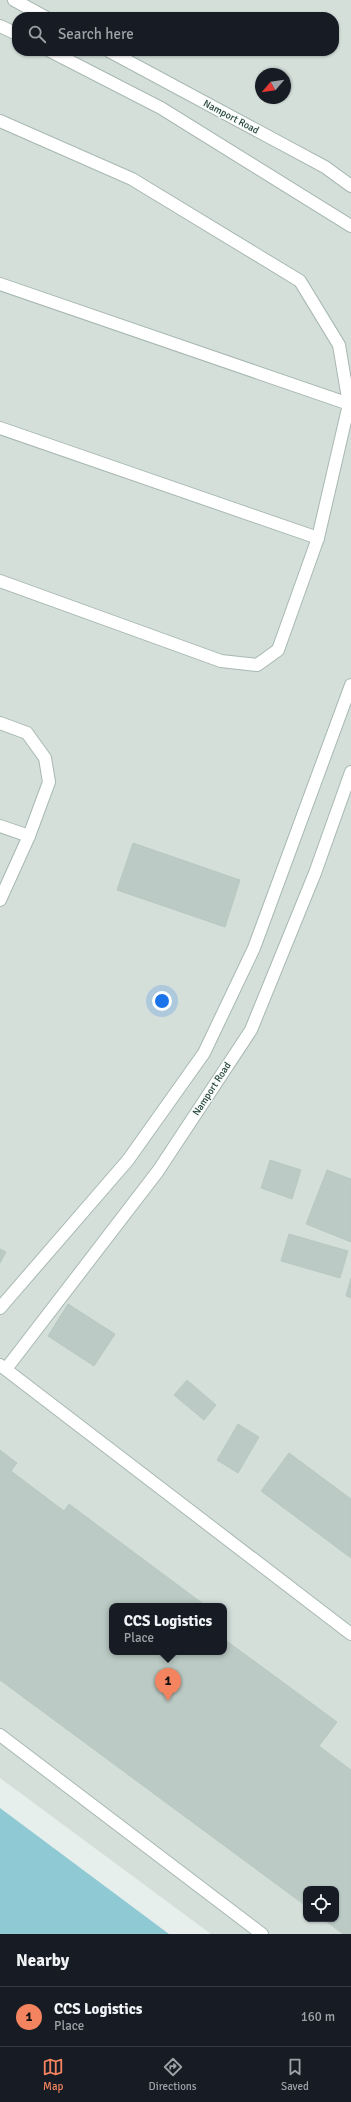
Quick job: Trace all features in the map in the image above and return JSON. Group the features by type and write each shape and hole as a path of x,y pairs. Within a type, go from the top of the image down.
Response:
{"street":[{"path":"14,0 36,12"},
{"path":"0,26 12,32"},
{"path":"60,56 161,108 351,226"},
{"name":"Namport Road","path":"118,56 325,167 351,186"},
{"path":"0,121 132,179 300,281 340,345 349,404 318,538 278,650 257,665 221,660 0,581"},
{"path":"0,284 349,404"},
{"path":"0,428 318,538"},
{"path":"0,1308 128,1160 204,1053 254,948 351,685"},
{"path":"0,723 27,733 45,758 49,782 29,836 0,900"},
{"name":"Namport Road","path":"3,1367 158,1171 251,1030 315,873 351,772"},
{"path":"0,826 29,836"},
{"path":"3,1367 351,1634"},
{"path":"0,1735 262,1934"}],"shaded area":[{"path":"0,0 351,0 351,1934 211,1934 0,1778"}],"water":[{"path":"0,1808 169,1934 0,1934"}],"building":[{"path":"133,843 240,880 225,927 117,890"},
{"path":"270,1160 301,1170 292,1199 261,1188"},
{"path":"327,1170 351,1179 351,1242 306,1224"},
{"path":"289,1234 348,1251 340,1278 281,1261"},
{"path":"0,1249 6,1252 0,1263"},
{"path":"351,1278 351,1298 346,1296"},
{"path":"68,1304 115,1334 94,1366 48,1336"},
{"path":"187,1380 216,1405 204,1420 174,1395"},
{"path":"238,1424 259,1437 238,1473 217,1460"},
{"path":"0,1450 17,1463 11,1471 64,1511 69,1504 202,1603 109,1603 109,1655 227,1655 227,1641 337,1722 319,1746 351,1770 351,1934 343,1934 327,1922 339,1922 339,1886 303,1886 303,1904 0,1680"},
{"path":"289,1453 351,1499 351,1558 261,1491"}],"place":[{"name":"CCS Logistics","path":"168,1701"}]}
